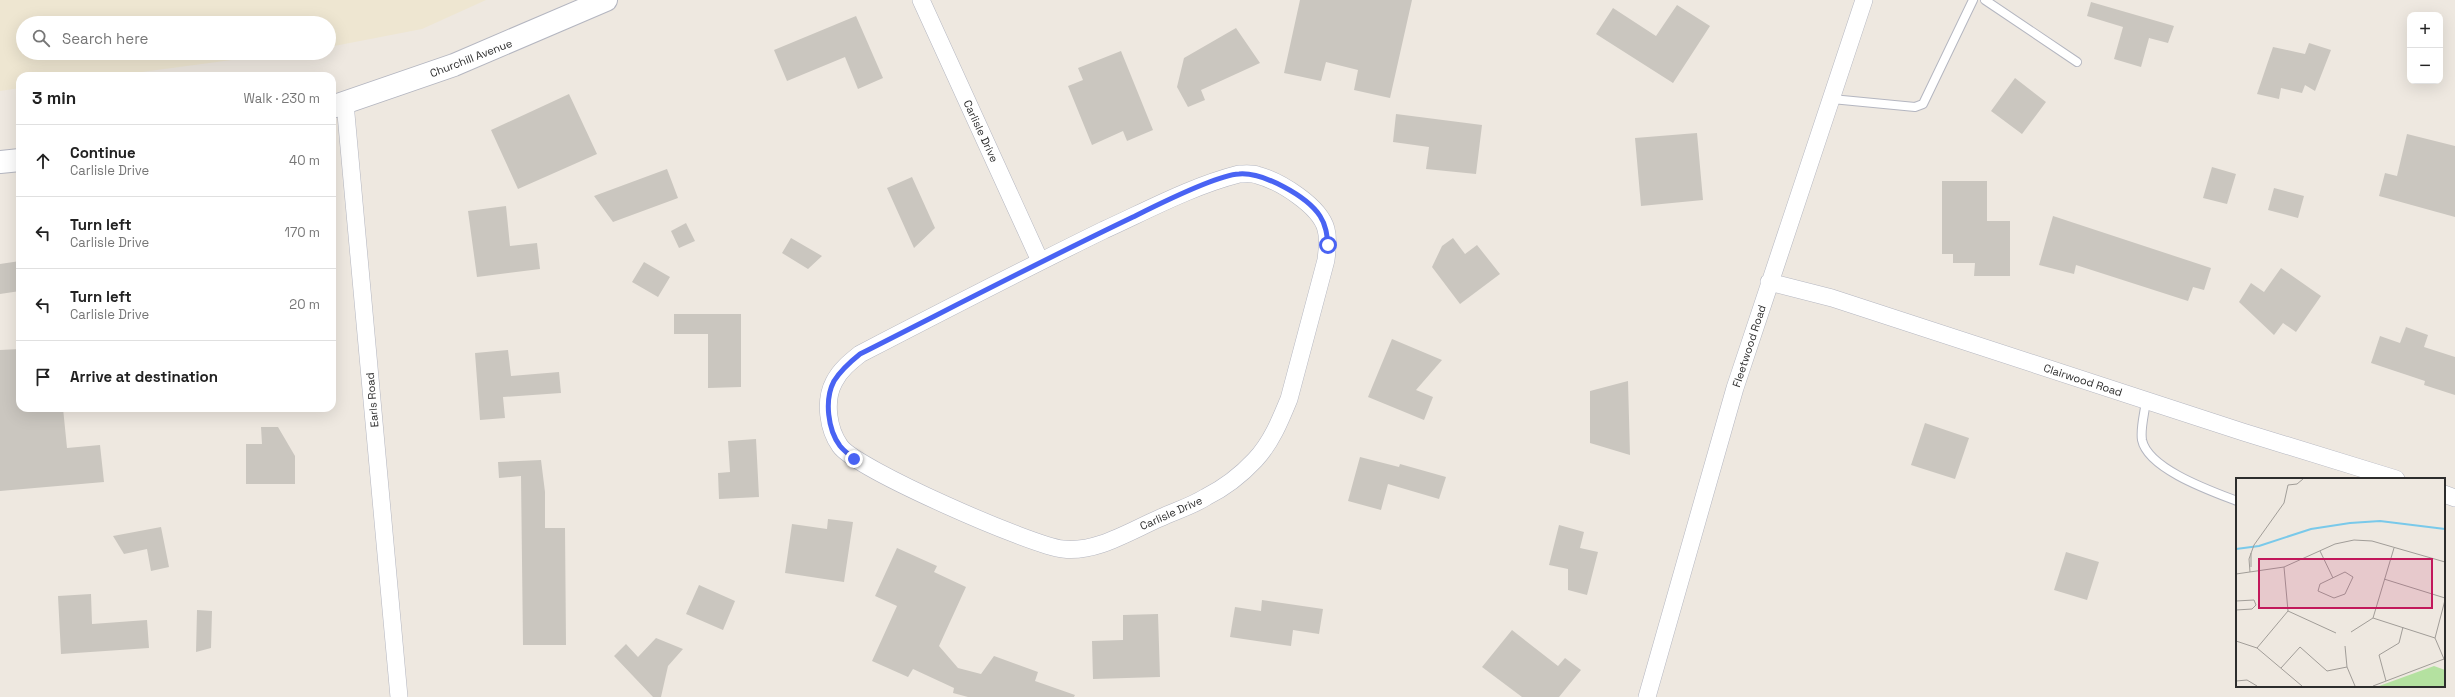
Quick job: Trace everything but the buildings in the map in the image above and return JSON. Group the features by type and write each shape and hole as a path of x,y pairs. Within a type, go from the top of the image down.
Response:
{"main road":[{"name":"Churchill Avenue","path":"339,105 454,65 606,0"},
{"path":"0,162 16,160"}],"street":[{"name":"Carlisle Drive","path":"921,0 1040,261"},
{"name":"Fleetwood Road","path":"1648,697 1735,388 1864,0"},
{"name":"Earls Road","path":"339,105 399,697"},
{"name":"Carlisle Drive","path":"1239,174 1257,175 1275,183 1305,202 1320,215 1326,229 1328,245 1326,260 1289,399 1271,440 1255,460 1238,476 1206,498 1103,543 1081,549 1063,549 1044,546 1012,534 943,503 854,459 841,447 832,431 829,414 834,382 844,367 860,354 1040,261 1153,207 1222,178 1239,174"},
{"name":"Clairwood Road","path":"1769,282 1832,298 2371,475 2390,478"},
{"path":"2445,494 2455,498"}],"lane":[{"path":"1832,98 1915,107 1923,104 1973,0"},
{"path":"1985,0 2077,62"},
{"path":"2146,400 2142,439 2148,453 2163,466 2211,491 2236,501"}],"shaded area":[{"path":"0,0 486,0 422,29 336,46 336,16 16,16 16,60 232,60 142,72 16,72 16,89 0,91"}],"route":[{"path":"854,459 841,447 832,431 829,414 830,399 834,382 844,367 860,354 1040,261 1153,207 1222,178 1239,174 1257,175 1275,183 1300,198 1320,215 1326,229 1328,245"}]}
